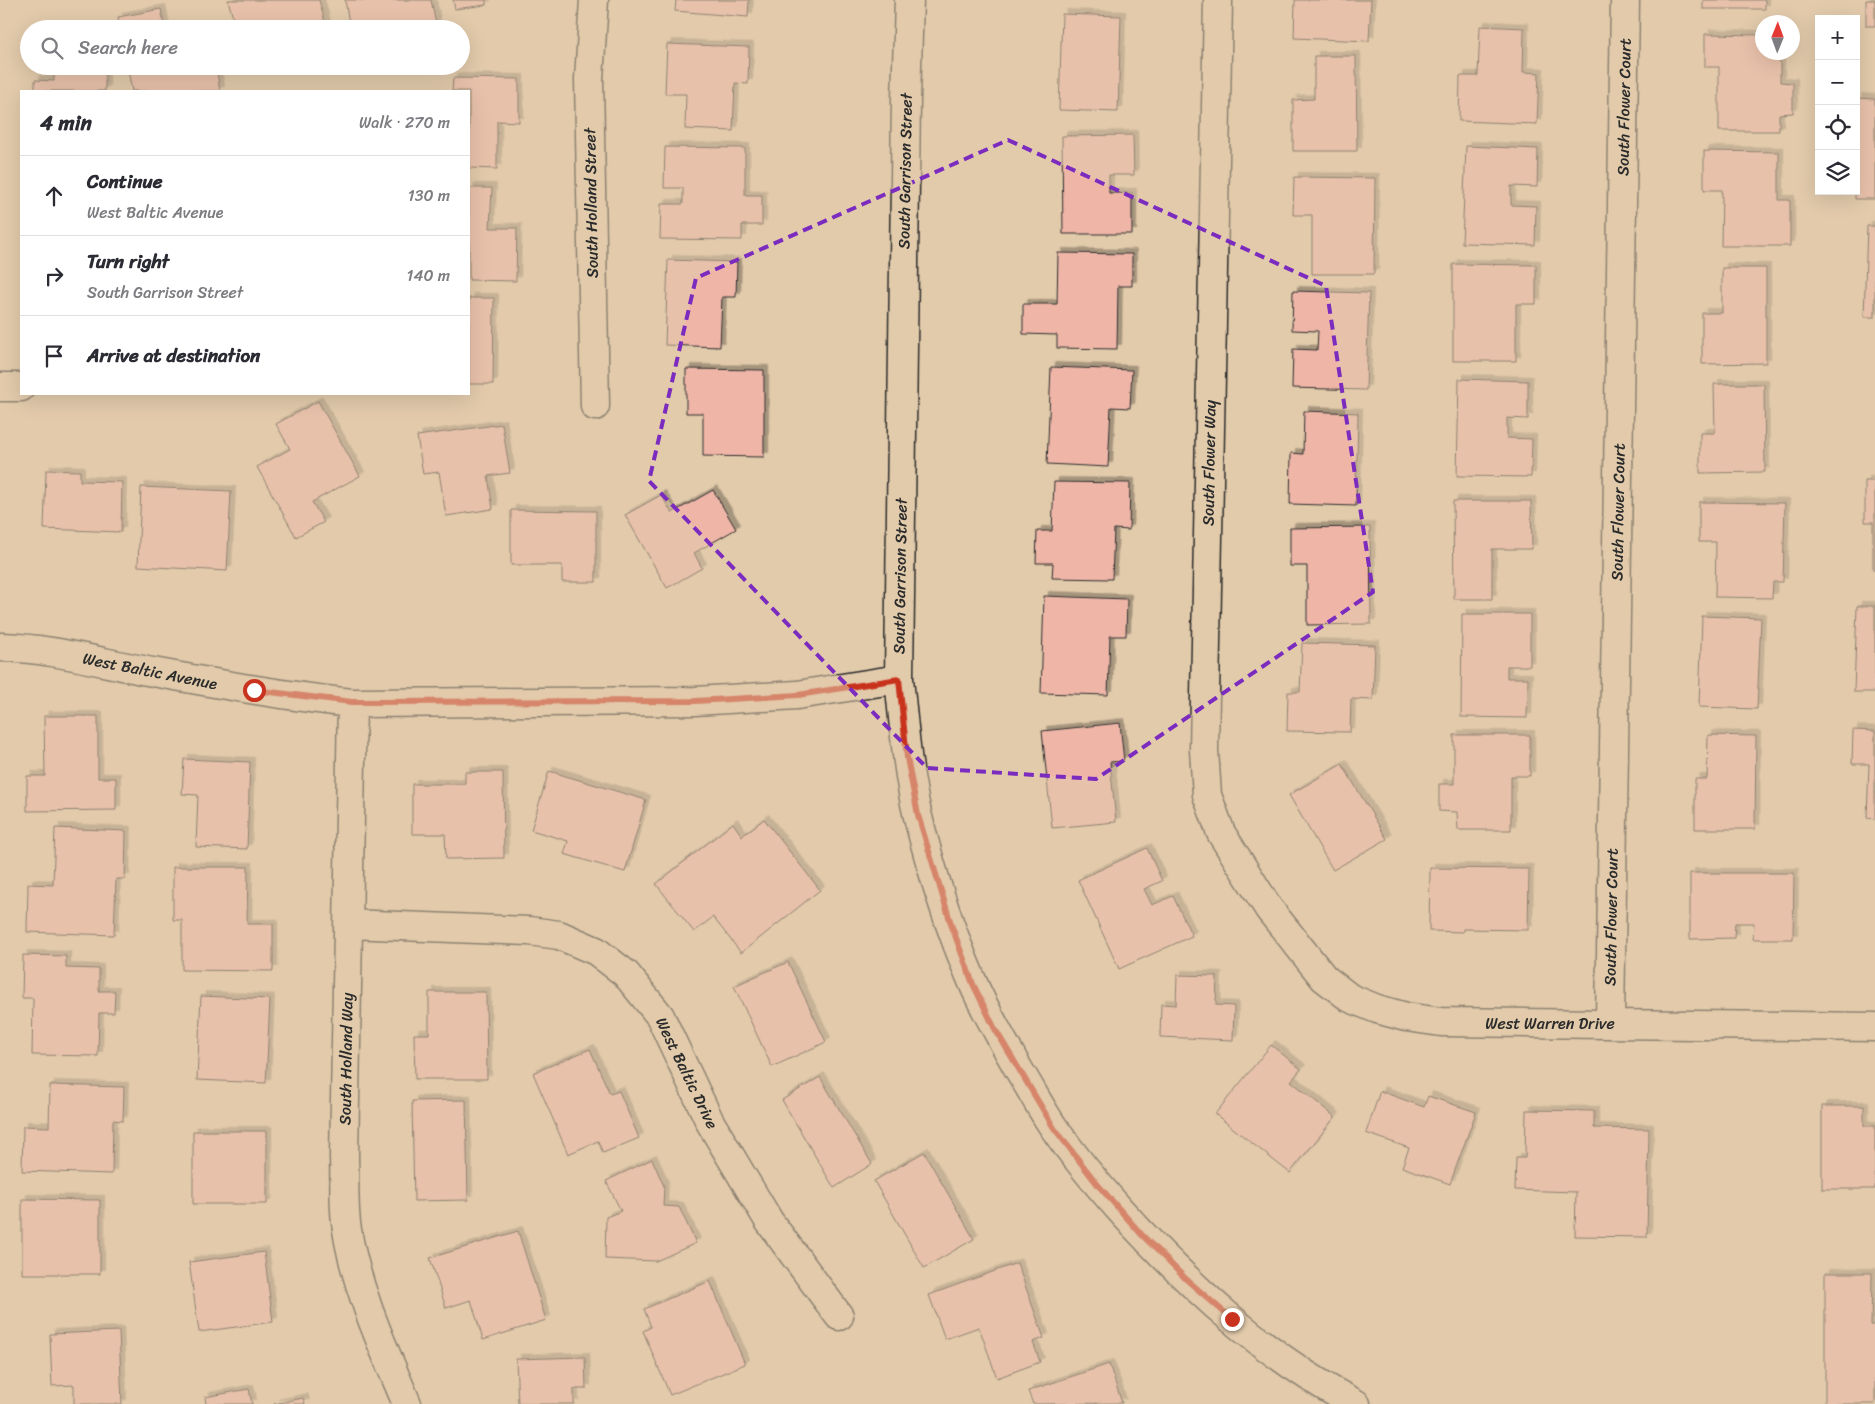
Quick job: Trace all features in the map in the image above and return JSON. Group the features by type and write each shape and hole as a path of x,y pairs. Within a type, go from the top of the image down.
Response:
{"street":[{"name":"South Holland Street","path":"594,0 589,79 595,406"},
{"name":"South Garrison Street","path":"909,0 906,99 899,679 907,758 918,815 952,927 973,984 995,1029 1054,1128 1098,1185 1142,1235 1187,1280 1280,1357 1325,1388 1356,1404"},
{"name":"South Flower Way","path":"1218,0 1205,730 1207,795 1222,833 1269,908"},
{"name":"South Flower Court","path":"1610,1023 1625,0"},
{"path":"0,387 20,387"},
{"name":"West Baltic Avenue","path":"0,648 51,652 152,672 307,698 352,702 695,701 798,695 899,679"},
{"name":"South Holland Way","path":"352,702 344,1157 346,1228 357,1277 371,1319 407,1404"},
{"name":"West Warren Drive","path":"1269,908 1324,978 1350,998 1377,1009 1406,1017 1441,1022 1875,1026"},
{"name":"West Baltic Drive","path":"348,924 529,931 559,935 596,951 626,974 660,1016 710,1122 760,1205 839,1316"}],"highlighted area":[{"path":"1008,140 1326,286 1373,592 1096,779 927,768 649,481 696,278"}],"building":[{"path":"228,0 319,0 325,20 234,20"},
{"path":"345,0 431,0 435,20 348,20"},
{"path":"453,0 486,0 486,5 455,9"},
{"path":"676,0 749,0 748,17 675,11"},
{"path":"1295,0 1371,0 1369,41 1294,38"},
{"path":"1703,0 1765,0 1765,9 1703,9"},
{"path":"1866,0 1875,0 1875,26 1866,26"},
{"path":"161,9 163,20 118,20 118,17"},
{"path":"1062,14 1121,16 1118,112 1059,110"},
{"path":"1480,26 1524,28 1523,72 1539,73 1537,124 1459,121 1460,76 1478,76"},
{"path":"1705,34 1755,35 1755,60 1780,60 1780,82 1793,83 1793,113 1779,114 1779,131 1719,131 1719,67 1705,67"},
{"path":"667,44 749,47 748,84 735,83 733,131 685,129 686,94 665,94"},
{"path":"1314,56 1356,56 1357,151 1293,151 1293,100 1314,99"},
{"path":"54,75 105,75 105,90 35,90 35,80 54,81"},
{"path":"129,75 217,75 220,90 132,90"},
{"path":"453,78 519,79 519,122 497,121 497,169 470,168 470,90 452,90"},
{"path":"1860,98 1875,99 1875,199 1855,199 1855,195 1860,195"},
{"path":"1133,135 1134,175 1109,175 1109,193 1132,193 1132,234 1063,234 1062,136"},
{"path":"1466,146 1538,149 1537,187 1511,186 1511,205 1536,206 1535,245 1462,243"},
{"path":"665,147 745,148 745,195 762,195 762,225 742,225 742,240 660,239 661,204 683,204 683,188 664,188"},
{"path":"1704,151 1779,152 1779,200 1790,200 1790,246 1721,246 1722,190 1704,190"},
{"path":"1294,177 1375,178 1374,274 1312,274 1312,215 1293,215"},
{"path":"470,188 492,188 490,228 517,228 516,281 470,280"},
{"path":"1867,226 1875,226 1875,317 1864,317"},
{"path":"1058,253 1132,254 1132,286 1118,286 1117,349 1057,348 1057,335 1023,334 1023,304 1057,304"},
{"path":"668,260 737,262 736,297 722,297 720,347 665,345"},
{"path":"1453,264 1536,265 1536,304 1516,304 1516,361 1453,361"},
{"path":"1722,268 1766,268 1766,363 1702,364 1702,313 1722,313"},
{"path":"1293,291 1369,293 1366,390 1292,388 1293,349 1317,350 1318,331 1292,330"},
{"path":"470,298 494,298 493,384 470,384"},
{"path":"1051,367 1132,370 1130,408 1111,407 1108,467 1047,464"},
{"path":"686,369 764,370 764,457 703,456 703,413 686,413"},
{"path":"1459,379 1528,381 1528,419 1507,418 1507,438 1532,439 1531,477 1457,476"},
{"path":"1714,384 1764,384 1765,472 1700,473 1700,433 1715,433"},
{"path":"318,401 360,476 312,502 324,522 296,537 257,467 290,449 276,424"},
{"path":"1304,411 1358,413 1356,506 1290,504 1291,453 1303,454"},
{"path":"502,424 510,473 488,476 493,509 446,516 439,472 423,474 417,436"},
{"path":"46,470 80,471 80,481 122,482 121,532 44,529"},
{"path":"1865,481 1875,481 1875,570 1873,570 1873,522 1865,522"},
{"path":"1054,482 1130,483 1129,530 1114,529 1112,579 1052,578 1053,563 1036,563 1037,531 1052,531"},
{"path":"141,487 231,491 227,571 138,566"},
{"path":"713,490 736,529 694,553 702,568 667,588 625,515 661,495 672,513"},
{"path":"1453,501 1531,501 1532,549 1492,549 1492,599 1454,599"},
{"path":"1699,502 1785,503 1783,582 1773,582 1772,598 1715,597 1716,542 1699,542"},
{"path":"511,510 596,511 596,582 562,582 562,565 511,565"},
{"path":"1370,527 1371,624 1307,625 1307,566 1290,566 1290,528"},
{"path":"1044,596 1127,599 1126,636 1110,636 1108,695 1041,693"},
{"path":"1857,606 1875,606 1875,692 1854,692"},
{"path":"1462,614 1530,614 1530,666 1507,666 1507,678 1528,678 1527,718 1461,717"},
{"path":"1702,616 1761,618 1757,709 1699,707"},
{"path":"1302,643 1375,645 1373,700 1351,699 1350,732 1287,731 1288,692 1300,692"},
{"path":"44,716 98,716 98,778 116,778 116,810 27,811 27,776 45,776"},
{"path":"1120,723 1124,761 1110,762 1116,822 1052,828 1042,731"},
{"path":"1853,730 1875,731 1875,819 1867,818 1869,764 1852,764"},
{"path":"1454,735 1530,735 1530,776 1511,776 1511,830 1458,830 1457,812 1439,811 1439,784 1454,784"},
{"path":"1708,735 1756,736 1755,829 1695,829 1695,779 1707,779"},
{"path":"184,759 250,762 247,849 196,847 198,795 182,794"},
{"path":"1342,764 1387,839 1333,870 1289,795"},
{"path":"549,771 646,800 625,872 564,854 568,841 531,830"},
{"path":"465,772 503,772 504,858 446,859 445,834 412,834 412,784 465,784"},
{"path":"764,819 820,890 741,953 713,917 694,932 656,884 733,823 742,836"},
{"path":"55,828 126,831 125,879 116,879 114,935 27,932 28,884 53,885"},
{"path":"1147,848 1162,881 1144,889 1152,905 1173,896 1192,936 1119,969 1078,880"},
{"path":"173,867 248,867 247,924 273,924 273,971 182,970 182,920 173,920"},
{"path":"1430,868 1529,869 1528,930 1463,929 1463,932 1429,931"},
{"path":"1690,873 1794,873 1793,939 1753,939 1754,923 1735,923 1734,938 1690,939"},
{"path":"23,955 66,956 66,968 99,969 99,991 115,991 114,1013 99,1013 98,1056 32,1055 33,998 22,998"},
{"path":"788,962 826,1042 772,1067 734,986"},
{"path":"1177,975 1217,976 1216,1005 1234,1006 1233,1040 1160,1037 1161,1004 1176,1005"},
{"path":"429,992 486,992 487,1079 415,1079 414,1034 429,1034"},
{"path":"201,996 270,999 266,1083 197,1080"},
{"path":"1271,1045 1301,1069 1291,1081 1335,1117 1290,1173 1215,1114"},
{"path":"590,1049 610,1094 619,1091 639,1138 603,1153 598,1141 568,1154 533,1073"},
{"path":"820,1077 872,1164 834,1188 782,1100"},
{"path":"50,1085 124,1087 123,1121 113,1120 112,1174 22,1171 23,1126 49,1127"},
{"path":"1380,1091 1424,1107 1428,1096 1476,1112 1450,1184 1402,1167 1409,1148 1366,1133"},
{"path":"466,1100 468,1200 414,1201 412,1101"},
{"path":"1822,1106 1864,1106 1864,1126 1875,1126 1875,1189 1822,1189"},
{"path":"1526,1110 1594,1111 1594,1128 1649,1129 1647,1237 1575,1236 1576,1192 1515,1190 1516,1158 1525,1158"},
{"path":"193,1131 267,1131 267,1204 193,1204"},
{"path":"924,1152 974,1239 924,1268 874,1181"},
{"path":"652,1159 664,1186 663,1206 679,1207 696,1243 656,1261 605,1259 606,1217 621,1211 606,1181"},
{"path":"22,1199 100,1200 100,1274 22,1274"},
{"path":"518,1231 546,1320 483,1340 471,1300 446,1308 430,1258"},
{"path":"264,1252 273,1322 199,1332 189,1262"},
{"path":"1017,1263 1044,1338 1033,1342 1040,1362 997,1378 979,1327 945,1339 929,1295"},
{"path":"1825,1273 1872,1273 1871,1325 1875,1325 1875,1404 1825,1404"},
{"path":"710,1281 745,1364 670,1395 643,1331 651,1327 644,1309"},
{"path":"119,1331 122,1404 74,1404 74,1385 52,1386 50,1334"},
{"path":"585,1357 586,1389 574,1389 574,1404 518,1404 516,1359"},
{"path":"1109,1364 1122,1403 1033,1404 1028,1391"},
{"path":"249,1389 252,1404 206,1404 205,1397"},
{"path":"303,1398 305,1404 274,1404"}],"route":[{"path":"254,690 352,702 695,701 798,695 899,679 907,758 918,815 952,927 973,984 995,1029 1054,1128 1098,1185 1142,1235 1187,1280 1232,1319"}]}
